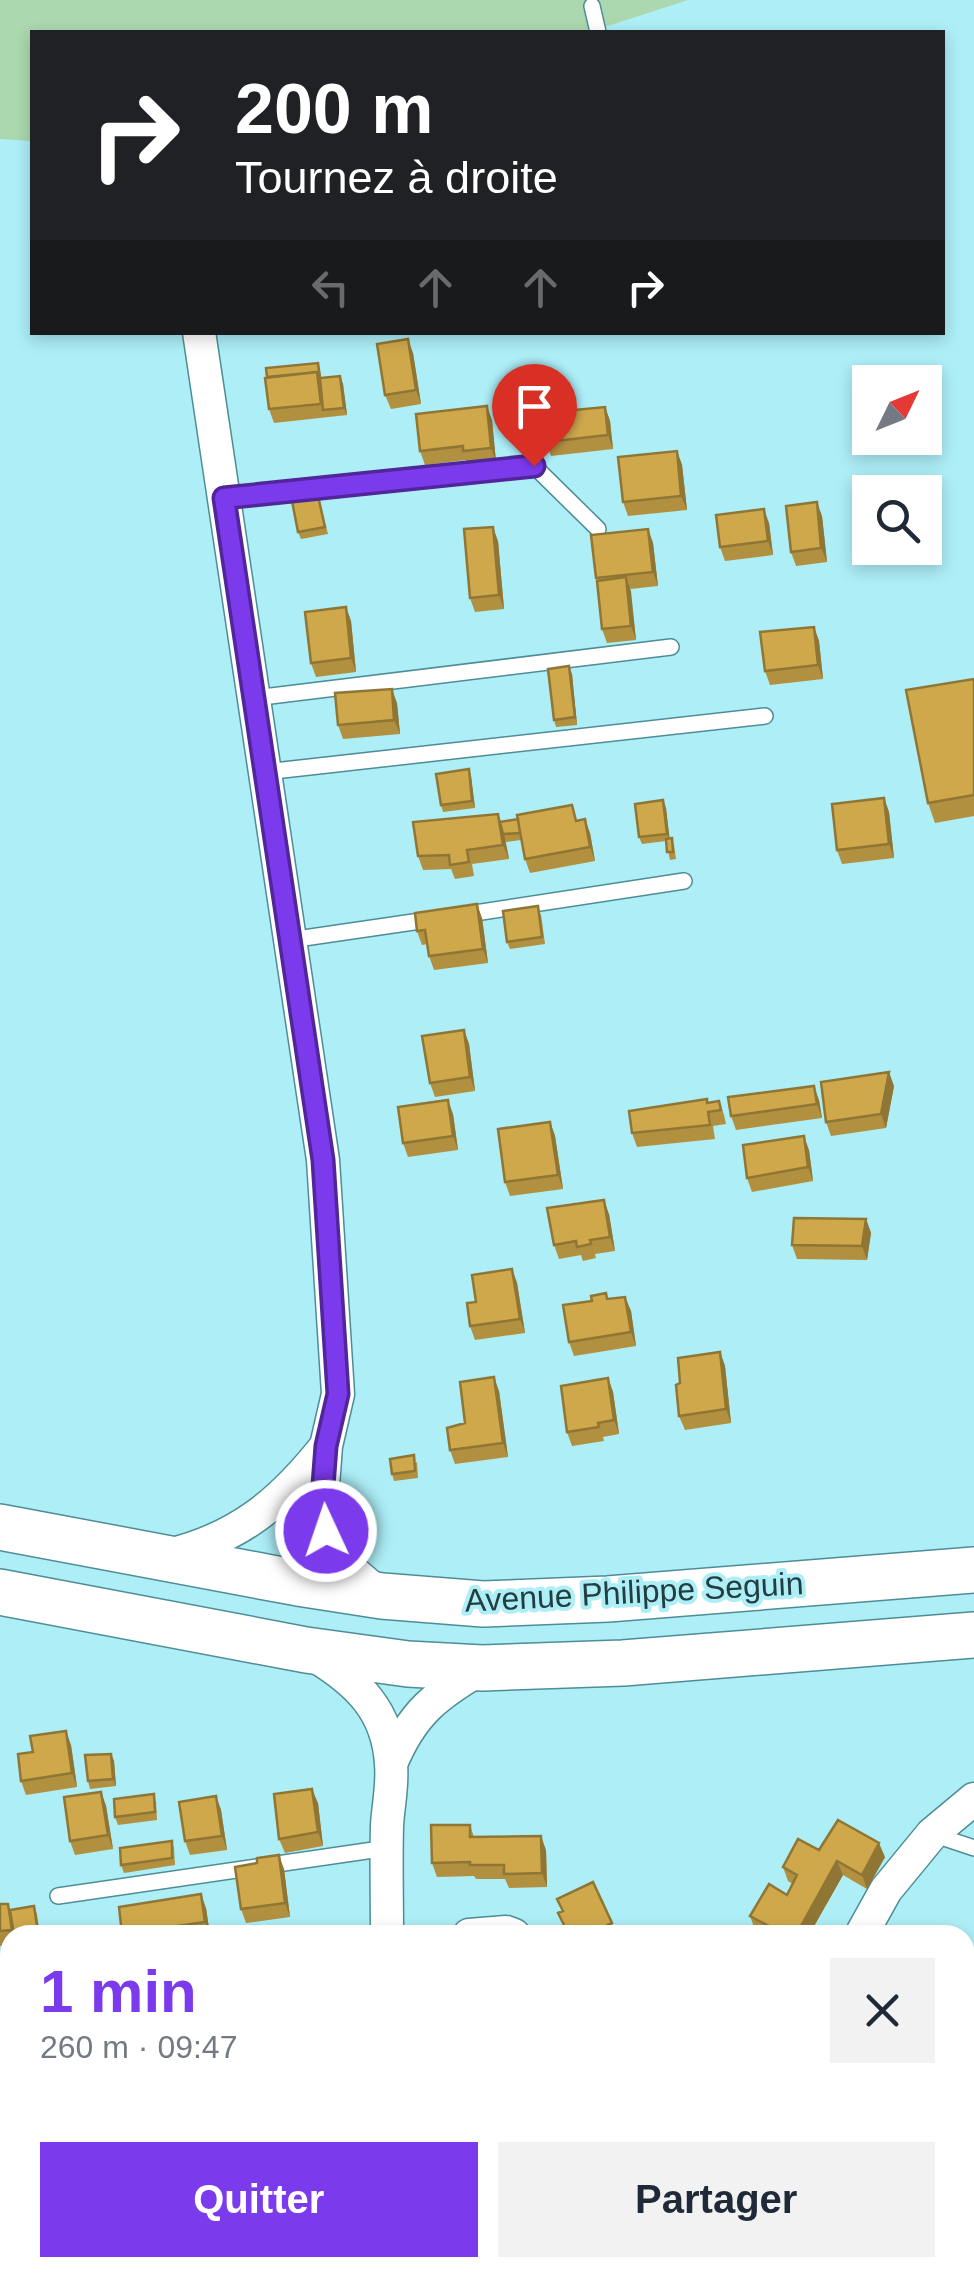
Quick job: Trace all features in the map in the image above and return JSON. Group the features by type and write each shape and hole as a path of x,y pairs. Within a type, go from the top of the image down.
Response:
{"main road":[{"name":"Avenue Philippe Seguin","path":"0,1527 382,1596 483,1604 608,1599 974,1570"},
{"name":"Avenue Philippe Seguin","path":"0,1592 306,1650 408,1664 482,1668 624,1662 974,1634"}],"street":[{"path":"199,335 323,1160 338,1394 326,1446 321,1512 344,1565 382,1596"},
{"path":"159,1558 196,1549 266,1510 302,1476 326,1446"},
{"path":"306,1650 352,1679 378,1713 386,1739 392,1764 387,1925"},
{"path":"392,1764 402,1737 420,1712 452,1685 482,1668"},
{"path":"867,1925 886,1890 932,1834 974,1799"}],"lane":[{"path":"592,6 598,30"},
{"path":"224,498 534,466 598,529"},
{"path":"254,698 671,647"},
{"path":"265,772 765,716"},
{"path":"290,940 684,881"},
{"path":"932,1834 974,1848"},
{"path":"58,1896 387,1848"}],"green space":[{"path":"0,0 688,0 595,30 30,30 30,141 0,139"}],"building":[{"path":"408,339 416,390 385,395 377,344"},
{"path":"318,363 320,378 317,372 267,377 266,368"},
{"path":"317,372 321,404 269,409 265,378"},
{"path":"340,376 344,408 323,410 320,378"},
{"path":"487,406 491,448 463,451 463,446 420,451 416,414"},
{"path":"605,407 608,435 546,442 542,413"},
{"path":"677,451 681,496 623,502 618,457"},
{"path":"318,496 325,527 298,532 292,501"},
{"path":"817,502 821,548 791,552 786,506"},
{"path":"764,509 768,541 720,547 716,515"},
{"path":"493,527 499,595 470,598 464,529"},
{"path":"648,529 653,572 596,578 591,535"},
{"path":"626,577 631,626 602,629 597,581"},
{"path":"346,607 351,658 311,663 305,612"},
{"path":"814,627 818,665 765,671 760,632"},
{"path":"569,666 575,717 554,720 548,669"},
{"path":"974,679 974,795 928,803 906,690"},
{"path":"392,689 394,720 338,725 335,693"},
{"path":"469,769 472,801 441,805 436,774"},
{"path":"884,798 889,844 837,850 832,804"},
{"path":"663,800 667,834 639,837 635,804"},
{"path":"572,805 576,821 585,819 590,847 525,859 517,815"},
{"path":"498,814 503,845 467,850 469,862 450,865 449,855 418,856 413,822"},
{"path":"518,819 520,833 503,834 500,822"},
{"path":"672,838 673,852 667,852 666,839"},
{"path":"477,904 483,949 429,956 425,930 417,931 415,913"},
{"path":"538,906 542,937 507,942 503,911"},
{"path":"464,1030 470,1077 430,1083 422,1036"},
{"path":"889,1072 881,1114 826,1122 821,1082"},
{"path":"814,1086 817,1104 731,1116 728,1097"},
{"path":"707,1099 707,1103 719,1101 721,1110 708,1112 710,1125 632,1133 629,1111"},
{"path":"448,1100 453,1136 403,1143 398,1107"},
{"path":"550,1122 558,1175 505,1182 498,1129"},
{"path":"804,1136 808,1167 747,1178 743,1145"},
{"path":"604,1200 610,1237 577,1247 576,1241 554,1245 547,1208"},
{"path":"794,1218 866,1219 862,1246 792,1245"},
{"path":"512,1269 520,1319 470,1326 467,1303 476,1302 472,1275"},
{"path":"606,1293 607,1299 625,1297 631,1332 569,1342 563,1305 592,1301 591,1296"},
{"path":"720,1352 726,1409 679,1416 678,1358"},
{"path":"494,1377 503,1443 450,1450 447,1428 465,1423 460,1382"},
{"path":"608,1378 614,1420 598,1423 599,1427 567,1432 561,1386"},
{"path":"414,1455 415,1471 392,1474 390,1459"},
{"path":"66,1731 72,1773 21,1781 18,1754 33,1752 30,1736"},
{"path":"111,1754 113,1779 88,1781 85,1755"},
{"path":"312,1789 318,1832 279,1839 274,1794"},
{"path":"101,1792 108,1835 70,1841 64,1797"},
{"path":"154,1794 155,1812 115,1817 114,1799"},
{"path":"216,1796 222,1836 185,1841 179,1802"},
{"path":"838,1820 879,1843 862,1875 837,1861 802,1925 767,1925 750,1916 769,1884 787,1895 797,1875 783,1867 798,1839 819,1850"},
{"path":"431,1825 470,1825 470,1837 541,1836 542,1873 504,1874 504,1865 432,1863"},
{"path":"172,1841 172,1858 121,1865 120,1848"},
{"path":"279,1855 285,1903 241,1909 235,1867"},
{"path":"593,1882 612,1923 564,1925 557,1899"},
{"path":"201,1894 205,1922 121,1925 119,1907"},
{"path":"0,1904 8,1904 11,1925 0,1925"},
{"path":"34,1906 37,1925 12,1925 10,1910"}],"route":[{"path":"326,1531 321,1512 326,1446 338,1394 323,1160 224,498 534,466"}]}
